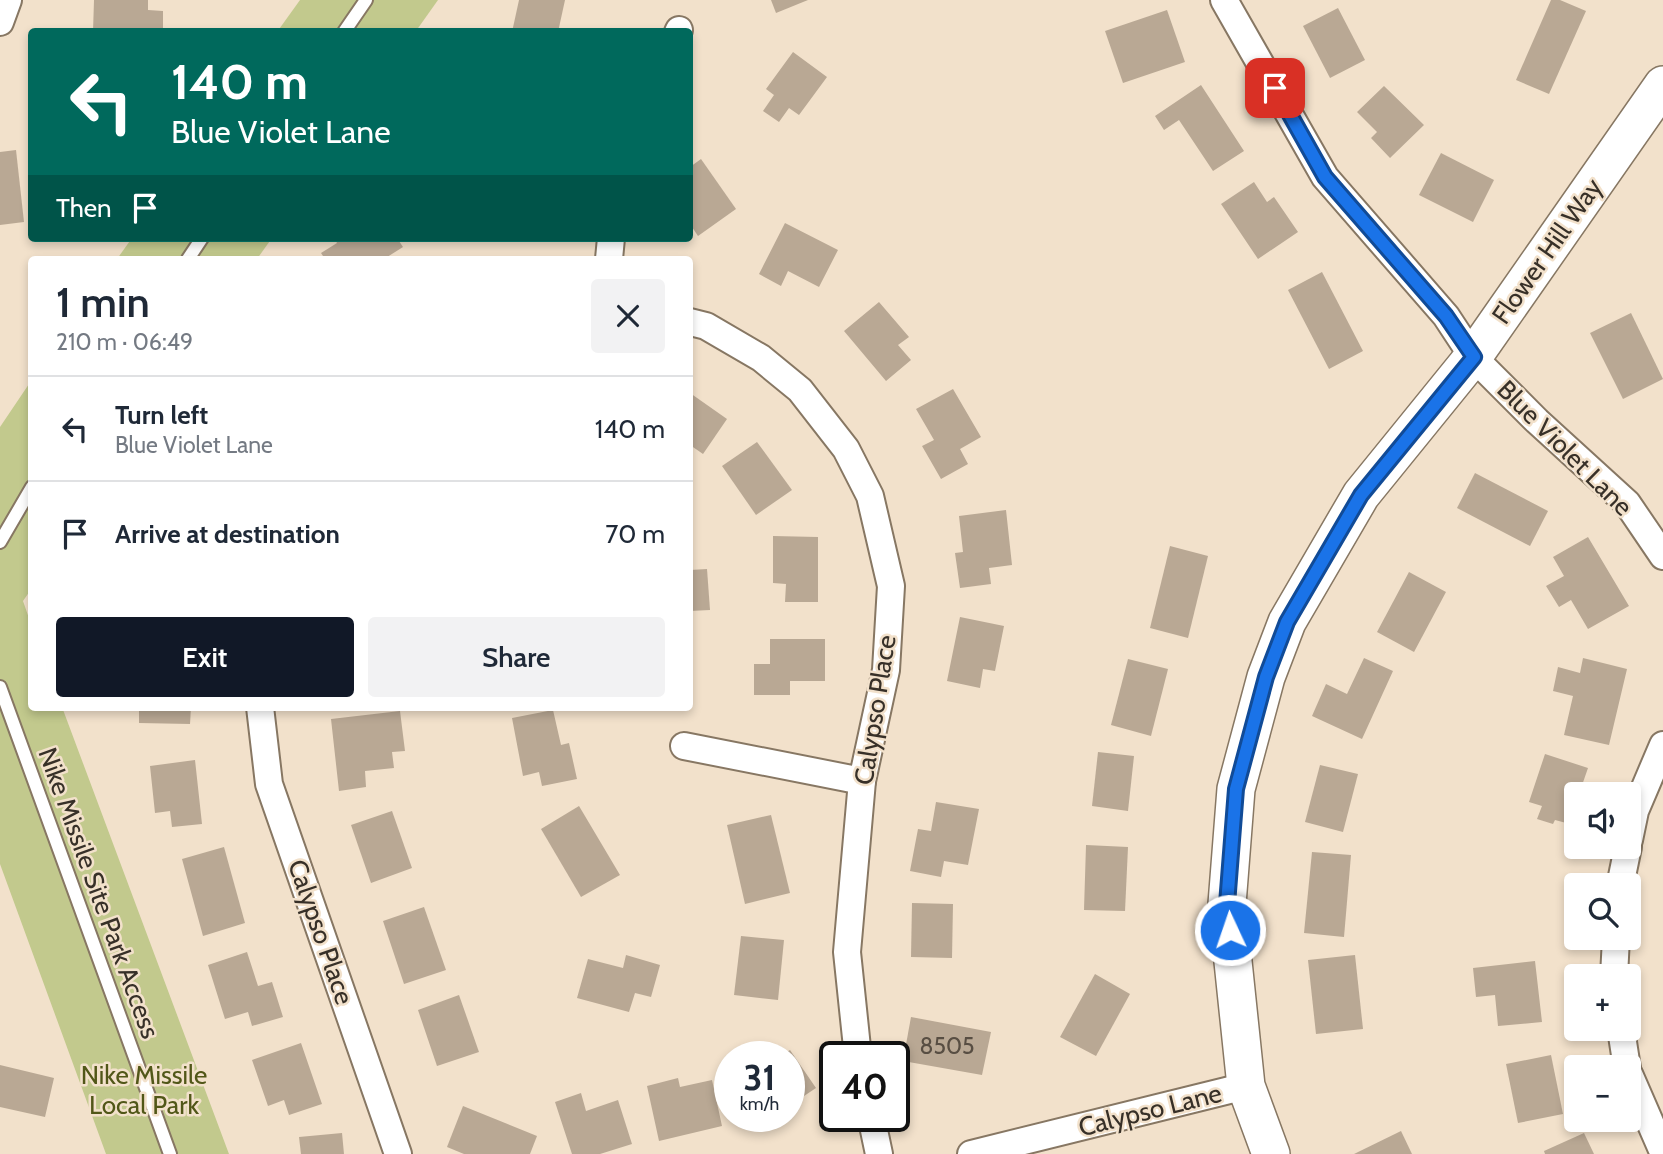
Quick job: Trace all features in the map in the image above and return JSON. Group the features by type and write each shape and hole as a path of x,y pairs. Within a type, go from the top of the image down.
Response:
{"street":[{"path":"0,22 8,0"},
{"name":"Blue Violet Lane","path":"1224,0 1325,177 1446,316 1474,357 1537,421 1627,503 1663,556"},
{"name":"Flower Hill Way","path":"1270,1154 1246,1086 1227,904 1236,789 1266,677 1287,622 1361,495 1474,357 1663,85"},
{"name":"Calypso Place","path":"693,323 706,326 761,358 800,390 846,449 870,496 891,586 886,670 862,782 847,952 856,1041"},
{"name":"Calypso Place","path":"260,711 269,784 398,1154"},
{"path":"1641,797 1663,745"},
{"path":"684,746 862,782"},
{"name":"Calypso Lane","path":"971,1154 1246,1086"},
{"path":"1641,1102 1663,1152"},
{"path":"874,1132 878,1154"}],"lane":[{"path":"347,28 366,0"},
{"path":"0,542 28,494"},
{"name":"Nike Missile Site Park Access","path":"0,687 170,1154"}],"green space":[{"path":"300,0 438,0 418,28 280,28"},
{"path":"129,242 269,242 259,256 119,256"},
{"name":"Nike Missile Local Park","path":"28,385 28,594 23,601 28,615 28,711 63,711 229,1154 106,1154 0,864 0,427"}],"building":[{"path":"94,0 148,0 148,10 163,11 163,28 93,28"},
{"path":"519,0 565,0 559,28 513,28"},
{"path":"771,0 808,0 776,13"},
{"path":"1551,0 1560,0 1586,11 1549,94 1516,80"},
{"path":"1338,8 1365,60 1330,78 1303,26"},
{"path":"1167,10 1185,62 1123,83 1105,31"},
{"path":"793,52 827,77 799,115 789,108 779,122 763,111 774,95 766,89"},
{"path":"1201,85 1244,151 1213,171 1179,120 1164,130 1155,116"},
{"path":"1384,86 1424,125 1390,158 1371,138 1377,132 1357,112"},
{"path":"16,150 24,222 0,225 0,152"},
{"path":"1441,153 1494,180 1473,222 1419,195"},
{"path":"701,159 736,209 698,236 693,228 693,165"},
{"path":"1254,182 1267,202 1274,197 1298,232 1258,259 1221,204"},
{"path":"785,223 838,250 819,287 788,271 781,286 759,274"},
{"path":"400,242 403,247 389,256 323,256 321,253 337,243"},
{"path":"1322,272 1363,351 1329,369 1288,290"},
{"path":"879,302 909,337 898,345 911,360 886,381 844,331"},
{"path":"1631,313 1663,379 1623,399 1590,333"},
{"path":"953,389 981,437 960,449 968,464 941,479 922,446 934,440 916,409"},
{"path":"693,395 727,419 703,454 693,447"},
{"path":"757,442 792,490 756,515 722,466"},
{"path":"1475,473 1548,511 1530,546 1457,508"},
{"path":"1006,510 1012,565 989,568 991,584 960,588 955,553 963,552 959,516"},
{"path":"773,536 818,537 818,602 785,602 786,584 773,583"},
{"path":"1588,537 1629,606 1588,629 1571,600 1559,607 1546,586 1564,576 1553,557"},
{"path":"1170,546 1208,556 1188,638 1150,628"},
{"path":"707,569 710,610 693,611 693,570"},
{"path":"1409,572 1446,592 1414,652 1377,632"},
{"path":"960,617 1004,626 995,671 983,669 980,688 947,681"},
{"path":"770,639 825,639 825,681 790,681 790,695 754,695 754,664 770,664"},
{"path":"1364,658 1393,671 1362,739 1312,716 1326,684 1347,694"},
{"path":"1583,658 1627,669 1609,745 1564,735 1573,696 1553,691 1558,667 1580,673"},
{"path":"1128,659 1168,669 1151,736 1111,725"},
{"path":"139,711 191,711 190,724 139,723"},
{"path":"400,711 405,751 392,752 394,768 365,771 366,787 339,791 331,719"},
{"path":"553,711 561,745 569,743 577,779 542,786 539,772 523,776 512,718"},
{"path":"1098,752 1134,756 1128,811 1092,806"},
{"path":"1545,754 1588,768 1583,782 1564,782 1564,822 1555,820 1553,824 1537,819 1542,806 1529,802"},
{"path":"195,760 202,824 172,827 170,811 155,813 150,766"},
{"path":"1320,765 1358,774 1343,832 1305,822"},
{"path":"936,802 979,809 968,865 944,861 941,877 910,871 918,829 931,831"},
{"path":"579,806 620,875 581,897 541,829"},
{"path":"392,811 412,868 371,883 351,825"},
{"path":"771,815 790,893 745,904 727,825"},
{"path":"1086,845 1128,847 1125,911 1084,910"},
{"path":"224,847 245,923 203,936 182,859"},
{"path":"1312,852 1351,855 1344,937 1304,933"},
{"path":"912,903 953,904 952,958 911,957"},
{"path":"424,907 446,970 404,984 383,921"},
{"path":"741,936 784,940 778,1000 734,995"},
{"path":"247,952 258,986 272,982 283,1017 252,1026 248,1012 225,1019 208,965"},
{"path":"626,955 660,965 651,997 635,993 629,1012 577,998 588,959 623,968"},
{"path":"1355,955 1363,1029 1316,1034 1308,960"},
{"path":"1535,961 1542,1022 1498,1026 1495,995 1476,997 1473,968"},
{"path":"1095,974 1130,994 1096,1056 1060,1037"},
{"path":"459,995 479,1052 437,1066 418,1010"},
{"path":"911,1017 991,1032 982,1075 910,1062 910,1041 907,1041"},
{"path":"301,1043 322,1104 289,1115 284,1100 268,1106 252,1060"},
{"path":"1551,1055 1563,1114 1518,1123 1506,1064"},
{"path":"0,1065 54,1078 45,1117 0,1107"},
{"path":"805,1072 816,1088 805,1095"},
{"path":"678,1078 680,1087 712,1080 714,1128 659,1141 647,1086"},
{"path":"581,1093 586,1111 618,1100 632,1144 600,1154 572,1154 555,1102"},
{"path":"463,1106 537,1136 530,1154 464,1154 447,1147"},
{"path":"1401,1131 1412,1154 1354,1154"},
{"path":"342,1133 344,1154 301,1154 299,1137"},
{"path":"1584,1133 1594,1154 1545,1154 1544,1151"}],"route":[{"path":"1230,930 1227,904 1236,789 1266,677 1287,622 1361,495 1474,357 1446,316 1325,177 1275,88"}]}
